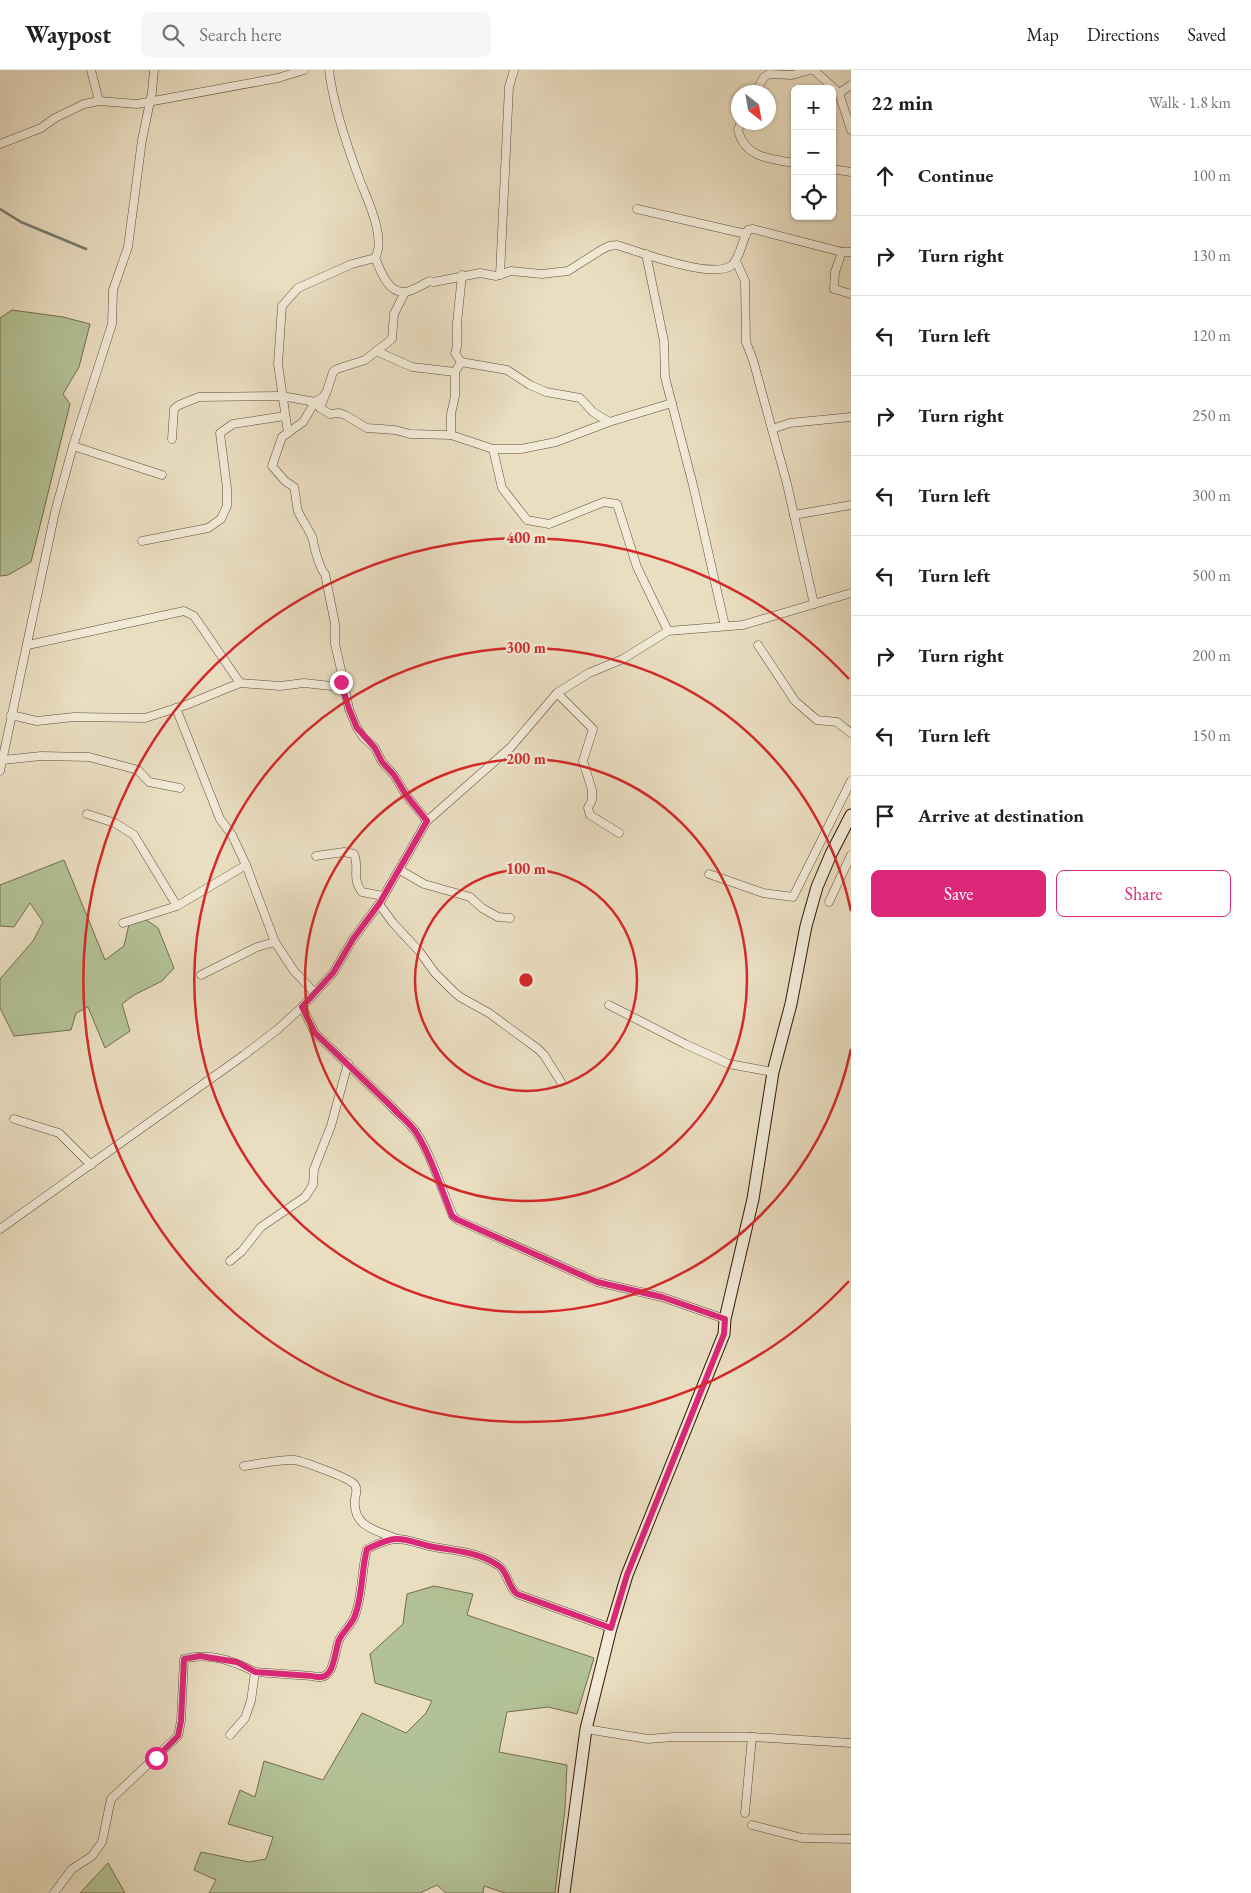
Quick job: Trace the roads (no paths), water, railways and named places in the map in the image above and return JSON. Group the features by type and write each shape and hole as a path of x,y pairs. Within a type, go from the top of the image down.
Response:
{"main road":[{"path":"564,1893 586,1729 611,1628 627,1575 724,1334 725,1319 753,1199 773,1072 791,1004 806,926 817,888 830,854 851,815"}],"street":[{"path":"90,70 99,101"},
{"path":"0,771 10,715 28,645 55,512 73,446 112,324 113,290 128,247 142,140 154,70"},
{"path":"0,144 41,128 73,108 84,104 99,101 137,104 278,78 304,70"},
{"path":"288,433 278,364 282,306 298,288 352,264 375,258 378,254 378,242 370,200 359,178 334,98 329,70"},
{"path":"500,275 509,88 514,70"},
{"path":"760,85 764,77 769,74 792,76 810,70"},
{"path":"814,70 839,93 851,130"},
{"path":"839,93 851,85"},
{"path":"738,130 739,135 752,152 760,156 791,162"},
{"path":"836,170 851,172"},
{"path":"637,209 746,234"},
{"path":"375,258 387,283 394,290 405,292 430,281 434,282 462,275 480,273 496,276 511,271 542,274 568,271 609,246 617,245 697,268 723,269 736,262 748,230 753,229 842,252 851,252"},
{"path":"842,252 835,272 834,289 851,294"},
{"path":"646,254 664,340 665,377 693,486 725,626"},
{"path":"736,262 745,281 746,342 753,360 772,429 814,604"},
{"path":"462,275 455,353 461,362 507,370 530,386 546,392 580,398 593,412 609,422"},
{"path":"405,292 394,314 392,339 365,360 333,372 320,408 330,414 339,413 345,415 367,428 395,430 410,434 451,435 493,449 520,449 556,442 609,422 672,403"},
{"path":"376,351 412,367 454,372"},
{"path":"451,435 451,414 455,396 454,372 461,362"},
{"path":"326,391 323,397 316,402 304,422 282,437 272,466 285,481 294,487 298,512 313,540 313,547 320,560 321,569 325,574 335,624 336,644 342,674 341,687 357,728 375,748 382,762 394,775 406,795 427,821"},
{"path":"172,439 174,409 185,402 199,397 282,396 316,402"},
{"path":"142,541 208,528 221,519 227,506 227,488 220,433 233,424 285,416"},
{"path":"772,429 790,423 851,417"},
{"path":"73,446 162,475"},
{"path":"493,449 502,488 527,520 549,524 604,502 617,504 637,567 668,631"},
{"path":"794,515 851,505"},
{"path":"0,1229 244,1055 278,1029 302,1007 333,973 353,939 379,904 427,821 511,746 557,693 589,673 622,660 668,631 743,624 851,593"},
{"path":"28,645 184,611 194,616 240,683"},
{"path":"758,646 795,701 817,720 837,722 851,733"},
{"path":"10,715 37,721 74,717 145,718 240,683 280,686 304,684 341,687"},
{"path":"557,693 593,730 583,761 592,790 592,800 588,808 590,815 619,833"},
{"path":"176,708 220,819 232,836 246,864 275,942 294,971 315,993"},
{"path":"3,760 41,756 89,758 138,770 149,782 180,788"},
{"path":"709,874 763,893 793,897 851,781"},
{"path":"87,814 115,823 134,835 176,906"},
{"path":"316,856 344,852 354,854 357,862 355,876 357,886 362,892 383,896"},
{"path":"829,902 851,855"},
{"path":"123,923 176,906 246,864"},
{"path":"400,870 424,884 470,897 482,908 498,917 510,918"},
{"path":"379,904 435,973 460,997 478,1005 538,1049 561,1082"},
{"path":"201,975 257,947 275,942"},
{"path":"609,1005 684,1044 730,1064 773,1072"},
{"path":"302,1007 315,1033 348,1063 402,1119 412,1126 423,1145 452,1216 597,1282 662,1297 725,1319"},
{"path":"230,1261 242,1251 261,1228 305,1196 313,1185 314,1169 331,1126 348,1063"},
{"path":"14,1119 59,1132 90,1165"},
{"path":"244,1466 294,1460 320,1468 350,1481 355,1484 356,1489 354,1509 366,1527 397,1539 434,1547 457,1549 483,1557 500,1566 512,1590 517,1594 611,1628"},
{"path":"54,1893 72,1869 92,1856 102,1842 111,1799 178,1736 181,1721 184,1659 200,1656 237,1662 255,1672 325,1677 330,1672 340,1638 354,1618 360,1596 363,1564 367,1549 397,1539"},
{"path":"230,1735 245,1718 251,1700 255,1672"},
{"path":"586,1729 648,1739 673,1736 752,1737 851,1743"},
{"path":"745,1813 752,1737"},
{"path":"752,1825 802,1838 851,1838"}],"waterway":[{"path":"0,209 21,222 86,249"}]}
